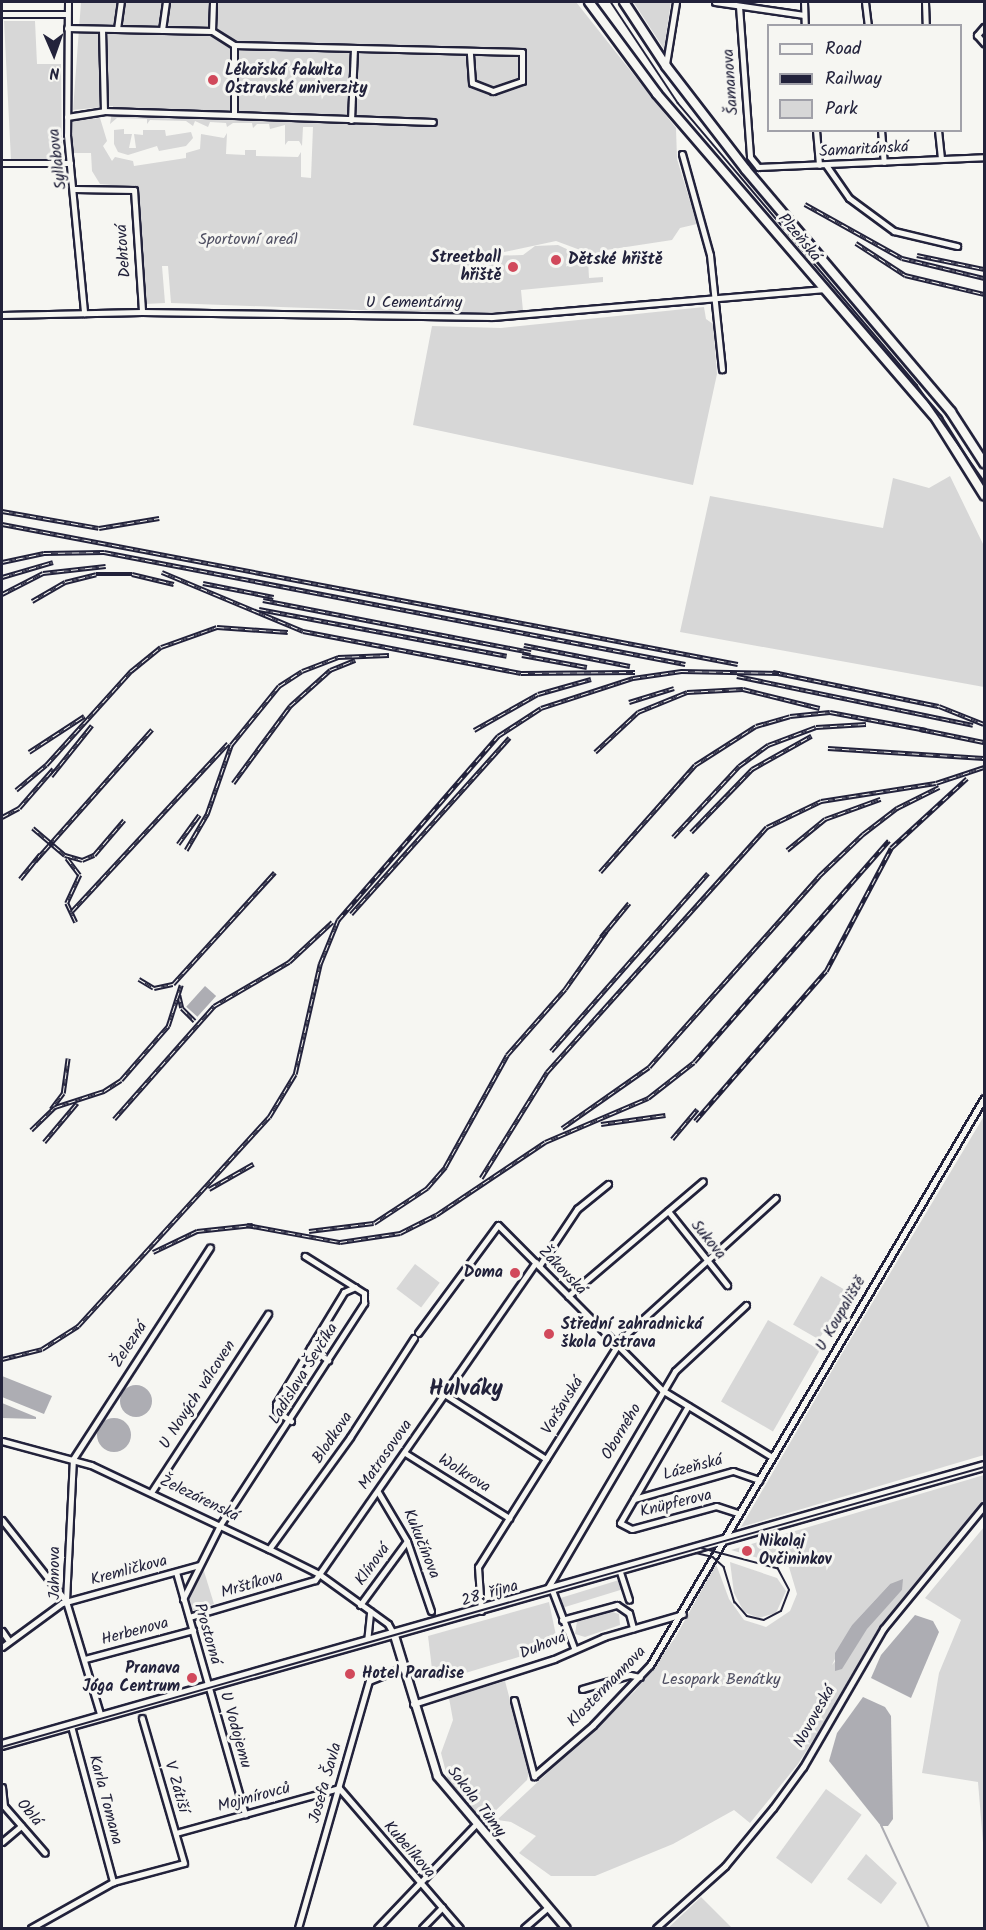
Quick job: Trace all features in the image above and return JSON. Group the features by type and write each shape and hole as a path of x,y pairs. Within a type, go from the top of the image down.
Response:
{"main road":[{"name":"Plzeňská","path":"589,2 657,94 937,420 984,495"},
{"name":"Plzeňská","path":"624,2 666,66 746,170 951,412 984,463"},
{"name":"28. října","path":"2,1745 620,1572 984,1466"}],"street":[{"name":"Syllabova","path":"68,2 66,14 67,117 84,313"},
{"path":"117,29 121,2"},
{"path":"162,30 166,2"},
{"path":"212,31 213,2"},
{"path":"666,66 676,2"},
{"path":"715,2 804,15"},
{"path":"804,2 805,24"},
{"path":"865,2 868,24"},
{"path":"925,2 926,24"},
{"name":"Šamanova","path":"739,6 750,157"},
{"path":"2,14 66,14"},
{"path":"984,27 977,35 984,43"},
{"path":"66,28 212,31 234,45 522,52 522,81 493,91 471,83 470,51"},
{"path":"102,29 104,111"},
{"path":"234,45 234,115"},
{"path":"351,120 354,48"},
{"path":"67,117 104,111 433,122"},
{"path":"816,132 819,165"},
{"path":"881,132 884,162"},
{"path":"938,132 941,159"},
{"path":"682,154 717,296 722,369"},
{"name":"Samaritánská","path":"750,157 758,167 771,169 984,157"},
{"path":"2,163 70,163"},
{"path":"826,165 849,198 894,231 957,246"},
{"name":"Dehtová","path":"75,189 134,189 142,312"},
{"name":"U Cementárny","path":"2,315 142,312 492,317 717,296 825,290"},
{"name":"U Koupaliště","path":"721,1543 984,1098"},
{"path":"568,1296 704,1181"},
{"name":"Matrosovova","path":"319,1574 537,1264 578,1209 608,1184"},
{"name":"Varšavská","path":"481,1611 477,1590 478,1567 616,1347 777,1198"},
{"name":"Sukova","path":"668,1211 728,1285"},
{"name":"Žákovská","path":"498,1225 616,1347 662,1390 772,1457"},
{"name":"Blodkova","path":"269,1549 351,1437 416,1336 498,1225"},
{"name":"Železná","path":"73,1459 210,1247"},
{"path":"305,1256 355,1287"},
{"path":"291,1421 274,1408 344,1292 355,1287"},
{"name":"Ladislava Ševčíka","path":"220,1525 291,1421 364,1303 364,1293 355,1287"},
{"name":"Oborného","path":"549,1591 662,1390 675,1371 746,1305"},
{"name":"U Nových válcoven","path":"152,1491 268,1314"},
{"path":"310,1348 328,1360"},
{"path":"444,1394 546,1459"},
{"path":"634,1499 688,1406"},
{"name":"Železárenská","path":"2,1441 73,1459 152,1491 319,1574 390,1625 394,1635"},
{"name":"Wolkrova","path":"405,1454 509,1518"},
{"name":"Jahnova","path":"73,1459 66,1601 101,1717"},
{"name":"Lázeňská","path":"634,1499 734,1471 759,1480"},
{"name":"Kukučínova","path":"378,1492 407,1541 431,1611"},
{"name":"Knüpferova","path":"634,1499 620,1523 632,1529 716,1506 738,1513"},
{"name":"Novoveská","path":"656,1929 725,1866 773,1808 803,1767 883,1629 984,1506"},
{"path":"2,1520 66,1601 2,1647"},
{"name":"Prostorná","path":"208,1687 183,1599 220,1525"},
{"name":"Klínová","path":"360,1605 407,1541"},
{"name":"Klostermannova","path":"514,1700 534,1776 640,1677 683,1614 721,1543"},
{"name":"Kremličkova","path":"66,1601 199,1565"},
{"path":"176,1572 183,1599"},
{"path":"620,1572 629,1600"},
{"name":"Mrštíkova","path":"189,1617 311,1583 319,1574"},
{"path":"549,1591 574,1648"},
{"path":"562,1620 617,1605 629,1613 633,1628"},
{"path":"367,1642 370,1611"},
{"name":"Duhová","path":"413,1704 554,1659 574,1648 633,1628 683,1614"},
{"name":"Herbenova","path":"85,1659 193,1630"},
{"path":"2,1631 9,1641"},
{"name":"Sokola Tůmy","path":"394,1635 413,1704 437,1776 474,1826 566,1929"},
{"name":"Josefa Šavla","path":"298,1929 369,1681 402,1667"},
{"path":"582,1689 630,1675 640,1677"},
{"name":"U Vodojemu","path":"208,1687 245,1814"},
{"name":"V Zátiší","path":"113,1882 184,1863 142,1718"},
{"name":"Karla Tomana","path":"71,1726 113,1882"},
{"name":"Oblá","path":"2,1787 4,1806 45,1853"},
{"name":"Mojmírovců","path":"176,1833 339,1788"},
{"name":"Kubelíkova","path":"339,1788 460,1929"},
{"path":"2,1842 21,1826"},
{"path":"377,1929 474,1826"},
{"path":"35,1928 113,1882"},
{"path":"422,1929 442,1907"},
{"path":"524,1929 548,1908"}],"green space":[{"name":"Sportovní areál","path":"81,2 576,2 676,128 677,159 697,224 680,228 672,240 600,251 599,257 556,241 486,256 523,255 535,246 558,245 588,259 589,278 603,277 603,282 521,290 523,311 493,315 171,303 168,266 162,266 165,303 145,304 136,187 100,184 92,171 91,153 73,153 73,121 100,118 107,141 103,146 112,161 115,157 133,161 134,166 186,158 186,153 200,149 201,134 224,138 227,133 226,154 245,155 245,150 256,150 256,156 298,157 301,152 301,177 311,178 313,127 303,127 302,146 299,141 288,141 285,145 285,125 270,129 269,124 257,124 253,128 252,123 233,123 227,127 226,123 210,122 208,127 195,121 193,126 186,121 150,120 147,124 147,119 117,118 110,124 113,106 73,110"},
{"path":"671,2 664,49 634,3"},
{"path":"4,21 35,21 37,64 61,64 62,159 11,160"},
{"path":"124,129 124,134 132,134 129,148 136,148 134,134 143,135 143,130 165,130 166,136 191,132 193,138 186,146 159,151 157,146 128,155 118,152 114,144 114,130"},
{"path":"704,307 706,319 713,324 717,374 693,485 413,425 432,326 501,328"},
{"path":"950,476 984,546 984,687 680,632 710,496 883,528 893,478 929,488"},
{"path":"984,1116 984,1455 741,1527 837,1362"},
{"path":"415,1264 440,1283 421,1307 396,1289"},
{"path":"821,1276 847,1291 819,1339 793,1324"},
{"path":"768,1320 820,1350 773,1431 721,1401"},
{"name":"Lesopark Benátky","path":"984,1475 984,1507 884,1628 798,1764 750,1823 734,1810 673,1844 595,1876 551,1876 519,1853 536,1836 511,1822 497,1820 635,1691 675,1638 716,1564 729,1599 744,1620 766,1627 790,1611 797,1594 789,1567 731,1550","holes":["890,1584 902,1590 832,1665 852,1625"]},
{"path":"984,1527 984,1855 978,1782 922,1773 939,1673 961,1620 925,1598"},
{"path":"730,1562 777,1578 786,1591 776,1613 759,1618 744,1612 734,1593"},
{"path":"203,1568 214,1604 190,1611 187,1600"},
{"path":"619,1580 622,1590 563,1608 560,1598"},
{"path":"549,1602 558,1645 439,1681 432,1669 428,1636"},
{"path":"609,1611 619,1614 620,1625 585,1637 575,1634 577,1621"},
{"path":"505,1681 529,1772 527,1780 486,1820 480,1821 448,1780 441,1753 453,1720 449,1698"},
{"path":"826,1789 862,1815 812,1884 776,1858"},
{"path":"866,1854 897,1883 881,1904 847,1879"},
{"path":"701,1897 732,1928 668,1928"}],"shaded area":[{"path":"205,986 216,996 197,1017 186,1007"},
{"path":"2,1376 52,1396 44,1414 2,1397"},
{"path":"136,1385 147,1390 152,1401 147,1412 136,1417 125,1412 120,1401 125,1390"},
{"path":"2,1403 36,1417 36,1419 2,1418"},
{"path":"114,1418 126,1423 131,1435 126,1447 114,1452 102,1447 97,1435 102,1423"},
{"path":"903,1579 902,1590 867,1629 842,1669 835,1671 835,1653 852,1625 890,1584"},
{"path":"915,1615 933,1621 939,1632 911,1698 871,1678 881,1655"},
{"path":"863,1697 885,1707 891,1716 893,1819 888,1826 881,1826 829,1761 837,1733"}],"waterway":[{"path":"881,1825 929,1928"}],"tram line":[{"path":"611,2 678,103 917,385 984,481"},
{"path":"2,1747 984,1467"},
{"path":"696,1553 713,1557 724,1567 735,1602 747,1616 764,1620 781,1611 789,1590 778,1569 703,1549"}],"railway":[{"path":"805,204 902,258 984,278"},
{"path":"856,243 905,275 984,294"},
{"path":"917,255 984,269"},
{"path":"2,511 99,528 159,518"},
{"path":"2,524 738,664"},
{"path":"2,562 44,553 104,552 685,664"},
{"path":"2,577 53,562"},
{"path":"2,594 43,573 106,566"},
{"path":"162,572 303,631 521,673 635,672"},
{"path":"32,601 65,582 96,574 132,574 174,584"},
{"path":"203,583 274,597"},
{"path":"263,600 531,652"},
{"path":"259,609 507,656"},
{"path":"16,790 46,765 131,671 161,647 217,627 288,632"},
{"path":"524,645 630,666"},
{"path":"186,850 207,814 231,745 279,686 302,671 338,657 389,655"},
{"path":"522,655 587,667"},
{"path":"233,783 290,706 330,670 355,660"},
{"path":"2,1359 42,1349 78,1326 269,1117 295,1074 320,964 338,920 498,736 541,708 633,678 681,671 780,673"},
{"path":"773,672 939,706 984,724"},
{"path":"737,676 973,725"},
{"path":"474,730 538,694 591,679"},
{"path":"629,702 674,688"},
{"path":"595,752 638,712 687,692 743,689 820,708"},
{"path":"600,872 695,765 756,726 790,716 830,712 926,730"},
{"path":"29,752 84,716"},
{"path":"673,837 739,766 768,745 816,727 866,724"},
{"path":"51,776 92,725"},
{"path":"35,861 152,729"},
{"path":"920,729 984,742"},
{"path":"691,832 752,769 811,736"},
{"path":"351,914 509,738"},
{"path":"72,911 228,743"},
{"path":"828,748 984,758"},
{"path":"481,1178 547,1072 767,827 821,801 936,783 984,767"},
{"path":"2,817 19,808 53,769"},
{"path":"695,1121 826,971 891,848 967,778"},
{"path":"562,1128 649,1067 819,876 863,834 897,808 939,787"},
{"path":"787,850 825,819 880,799"},
{"path":"178,844 199,815"},
{"path":"33,828 65,855 82,860 94,855 124,820"},
{"path":"247,1225 340,1242 400,1233 436,1215 545,1142 648,1098 694,1062 889,840"},
{"path":"20,879 40,854"},
{"path":"67,858 80,875 67,903 76,922"},
{"path":"139,979 154,988 173,984 275,872"},
{"path":"551,1051 708,873"},
{"path":"601,937 629,903"},
{"path":"114,1119 214,1006 289,962 332,922"},
{"path":"309,1231 374,1223 427,1188 445,1167 507,1055 565,989 606,931"},
{"path":"31,1130 55,1107 104,1091 121,1080 168,1026 181,985"},
{"path":"179,995 182,1008 195,1021"},
{"path":"51,1109 63,1093 68,1058"},
{"path":"44,1142 77,1103"},
{"path":"672,1139 697,1109"},
{"path":"601,1124 665,1115"},
{"path":"209,1189 253,1164"},
{"path":"153,1252 197,1231 253,1225"}],"place":[{"name":"Lékařská fakulta Ostravské univerzity","path":"213,80"},
{"name":"Dětské hřiště","path":"556,260"},
{"name":"Streetball hřiště","path":"513,267"},
{"name":"Doma","path":"515,1273"},
{"name":"Střední zahradnická škola Ostrava","path":"549,1334"},
{"name":"Nikolaj Ovčininkov","path":"747,1551"},
{"name":"Hotel Paradise","path":"350,1674"},
{"name":"Pranava Jóga Centrum","path":"192,1678"}],"district":[{"name":"Hulváky","path":"466,1390"}]}
